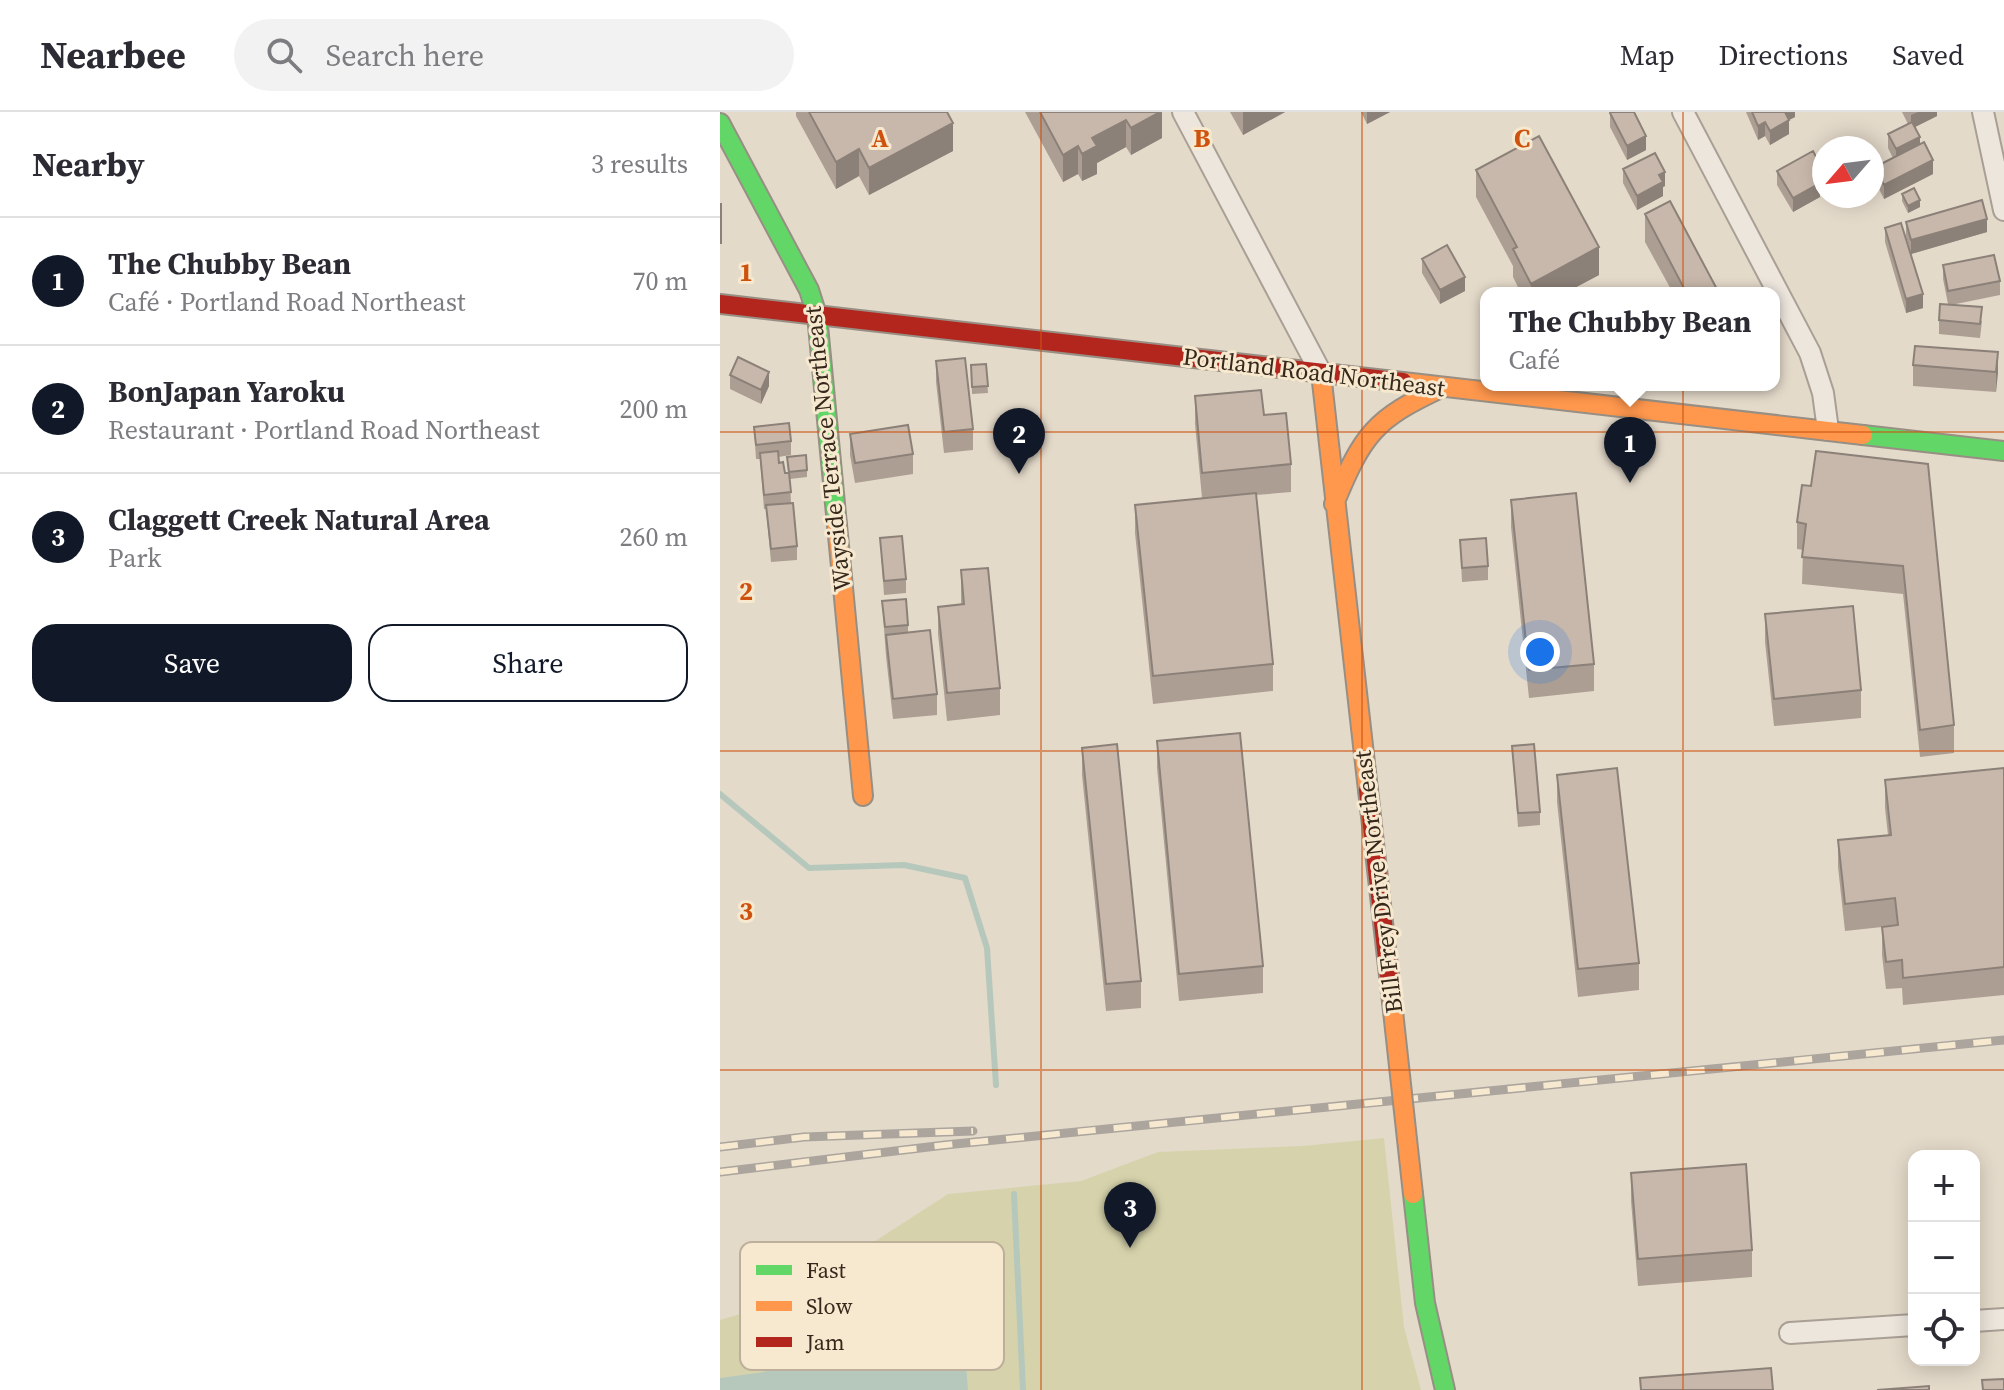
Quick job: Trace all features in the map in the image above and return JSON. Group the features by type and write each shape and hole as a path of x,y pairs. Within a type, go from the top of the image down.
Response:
{"street":[{"path":"1183,112 1321,373"},
{"path":"1683,112 1775,287"},
{"path":"1983,112 2003,196"},
{"name":"Wayside Terrace Northeast","path":"720,123 809,290 817,315 863,796"},
{"path":"1780,296 1810,353 1823,393 1828,430"},
{"name":"Portland Road Northeast","path":"720,304 2004,451"},
{"name":"Bill Frey Drive Northeast","path":"1321,373 1425,1303 1445,1390"},
{"path":"1334,504 1365,435 1393,409 1443,387"},
{"path":"1980,1321 2004,1319"},
{"path":"1790,1333 1908,1325"}],"shaded area":[{"path":"1384,1138 1404,1327 1421,1390 720,1390 720,1320 740,1314 740,1370 1004,1370 1004,1242 874,1242 948,1194 1081,1181 1158,1152 1302,1146"},
{"path":"967,1370 968,1390 720,1390 720,1378 764,1372"}],"building":[{"path":"809,112 947,112 953,123 869,168 859,149 836,162"},
{"path":"1040,112 1160,112 1131,128 1126,120 1092,138 1097,146 1082,154 1078,146 1063,155"},
{"path":"1611,112 1634,112 1646,136 1627,146"},
{"path":"1752,112 1785,112 1789,120 1770,131 1765,122 1758,126"},
{"path":"1912,122 1920,137 1896,149 1888,134"},
{"path":"1539,136 1599,247 1531,284 1513,249 1517,247 1476,170"},
{"path":"1924,142 1933,160 1884,185 1884,162"},
{"path":"1812,152 1812,187 1793,198 1777,171"},
{"path":"1655,153 1665,172 1659,175 1663,182 1637,196 1623,169"},
{"path":"1914,188 1920,200 1908,206 1902,194"},
{"path":"1982,200 1987,219 1911,240 1906,222"},
{"path":"1670,201 1716,287 1683,287 1645,214"},
{"path":"1901,223 1923,294 1906,299 1885,228"},
{"path":"1447,245 1465,277 1440,290 1422,259"},
{"path":"1994,255 2000,281 1948,291 1943,265"},
{"path":"1940,304 1982,307 1980,324 1939,320"},
{"path":"1915,346 1998,352 1996,372 1913,365"},
{"path":"738,357 769,372 761,390 730,375"},
{"path":"965,358 973,429 944,432 936,361"},
{"path":"986,364 988,386 972,387 971,365"},
{"path":"1261,390 1264,415 1286,413 1291,464 1202,473 1195,396"},
{"path":"789,423 791,441 756,445 754,427"},
{"path":"908,425 913,454 855,463 850,434"},
{"path":"778,451 779,463 783,462 785,473 789,473 791,492 764,495 760,453"},
{"path":"1816,451 1928,464 1954,725 1920,730 1903,566 1802,557 1806,524 1797,522 1802,485 1811,486"},
{"path":"806,455 807,470 789,472 787,457"},
{"path":"1256,493 1273,664 1153,676 1135,505"},
{"path":"1576,493 1594,664 1529,670 1511,500"},
{"path":"793,503 797,546 771,549 766,505"},
{"path":"902,536 906,579 884,581 880,538"},
{"path":"1486,538 1488,566 1462,568 1460,540"},
{"path":"988,568 1000,688 947,693 938,607 964,604 961,570"},
{"path":"906,599 908,625 885,627 882,601"},
{"path":"1853,606 1861,690 1774,699 1765,614"},
{"path":"930,630 937,694 893,699 886,635"},
{"path":"1240,733 1263,966 1179,974 1157,741"},
{"path":"1117,744 1141,981 1106,984 1082,748"},
{"path":"1534,744 1540,812 1518,813 1512,746"},
{"path":"1617,768 1639,963 1578,969 1557,775"},
{"path":"2004,768 2004,967 1903,978 1902,960 1886,962 1882,927 1898,925 1895,898 1845,904 1838,840 1891,835 1885,780"},
{"path":"1746,1164 1752,1250 1638,1259 1631,1173"},
{"path":"1771,1368 1773,1390 1641,1390 1640,1378"},
{"path":"2004,1379 2004,1390 1983,1390 1982,1380"},
{"path":"1929,1386 1929,1390 1877,1390"}],"waterway":[{"path":"720,794 809,868 904,865 965,878 987,948 996,1085"},
{"path":"1014,1194 1023,1390"}],"railway":[{"path":"720,1172 945,1145 2004,1040"},
{"path":"720,1147 804,1137 973,1131"}],"traffic: fast":[{"path":"720,123 809,290 817,315 837,525"},
{"path":"1863,435 2004,451"},
{"path":"1413,1194 1425,1303 1445,1390"}],"traffic: slow":[{"path":"1321,373 1368,790"},
{"path":"1403,382 1480,391"},
{"path":"1334,504 1354,461 1374,431 1401,409 1443,387"},
{"path":"1481,391 1863,435"},
{"path":"837,525 863,796"},
{"path":"1392,1002 1413,1194"}],"traffic: jam":[{"path":"720,304 1403,382"},
{"path":"1368,790 1392,1002"}],"place":[{"name":"BonJapan Yaroku","path":"1019,474"},
{"name":"The Chubby Bean","path":"1630,483"},
{"name":"Claggett Creek Natural Area","path":"1130,1248"}]}
